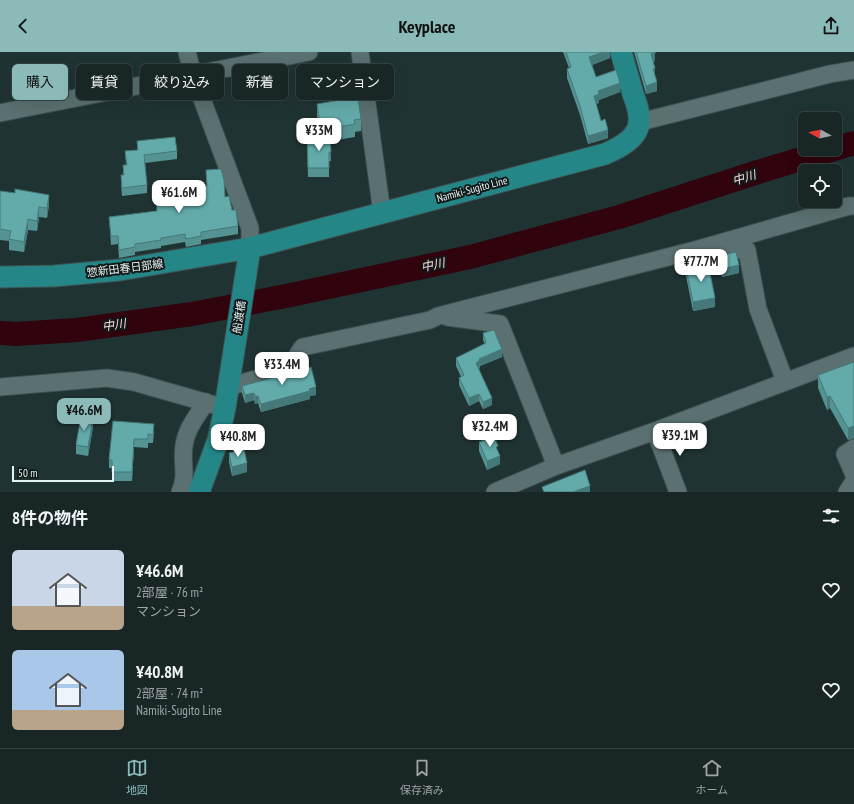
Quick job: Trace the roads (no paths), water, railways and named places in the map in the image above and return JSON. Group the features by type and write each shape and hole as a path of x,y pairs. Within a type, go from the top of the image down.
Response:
{"main road":[{"path":"621,52 640,122"},
{"name":"Namiki-Sugito Line","path":"250,248 605,154 619,148 631,138 640,122"},
{"name":"惣新田春日部線","path":"0,277 54,276 120,270 250,248"},
{"name":"船渡橋","path":"229,384 250,248"},
{"path":"199,492 218,440 215,405 229,384"}],"street":[{"path":"187,52 190,64"},
{"path":"224,69 309,52"},
{"path":"360,52 382,214"},
{"path":"640,122 830,74 854,70"},
{"path":"0,113 140,85"},
{"path":"202,100 250,228 250,248"},
{"path":"229,384 290,369 296,361 298,352 303,346 430,320 438,316 698,249 852,206"},
{"path":"698,249 748,250 758,309 785,381"},
{"path":"438,316 500,324 556,466"},
{"path":"495,492 556,466 655,432 785,381 854,356"},
{"path":"0,387 107,378 134,382 215,405"},
{"path":"180,492 184,482 184,447 188,430 215,405"},
{"path":"655,432 678,492"},
{"path":"854,448 845,454 854,475"},
{"path":"847,492 854,482"}],"waterway":[{"name":"中川","path":"0,333 16,334 77,330 192,314 286,296 470,257 619,217 854,143"}]}
